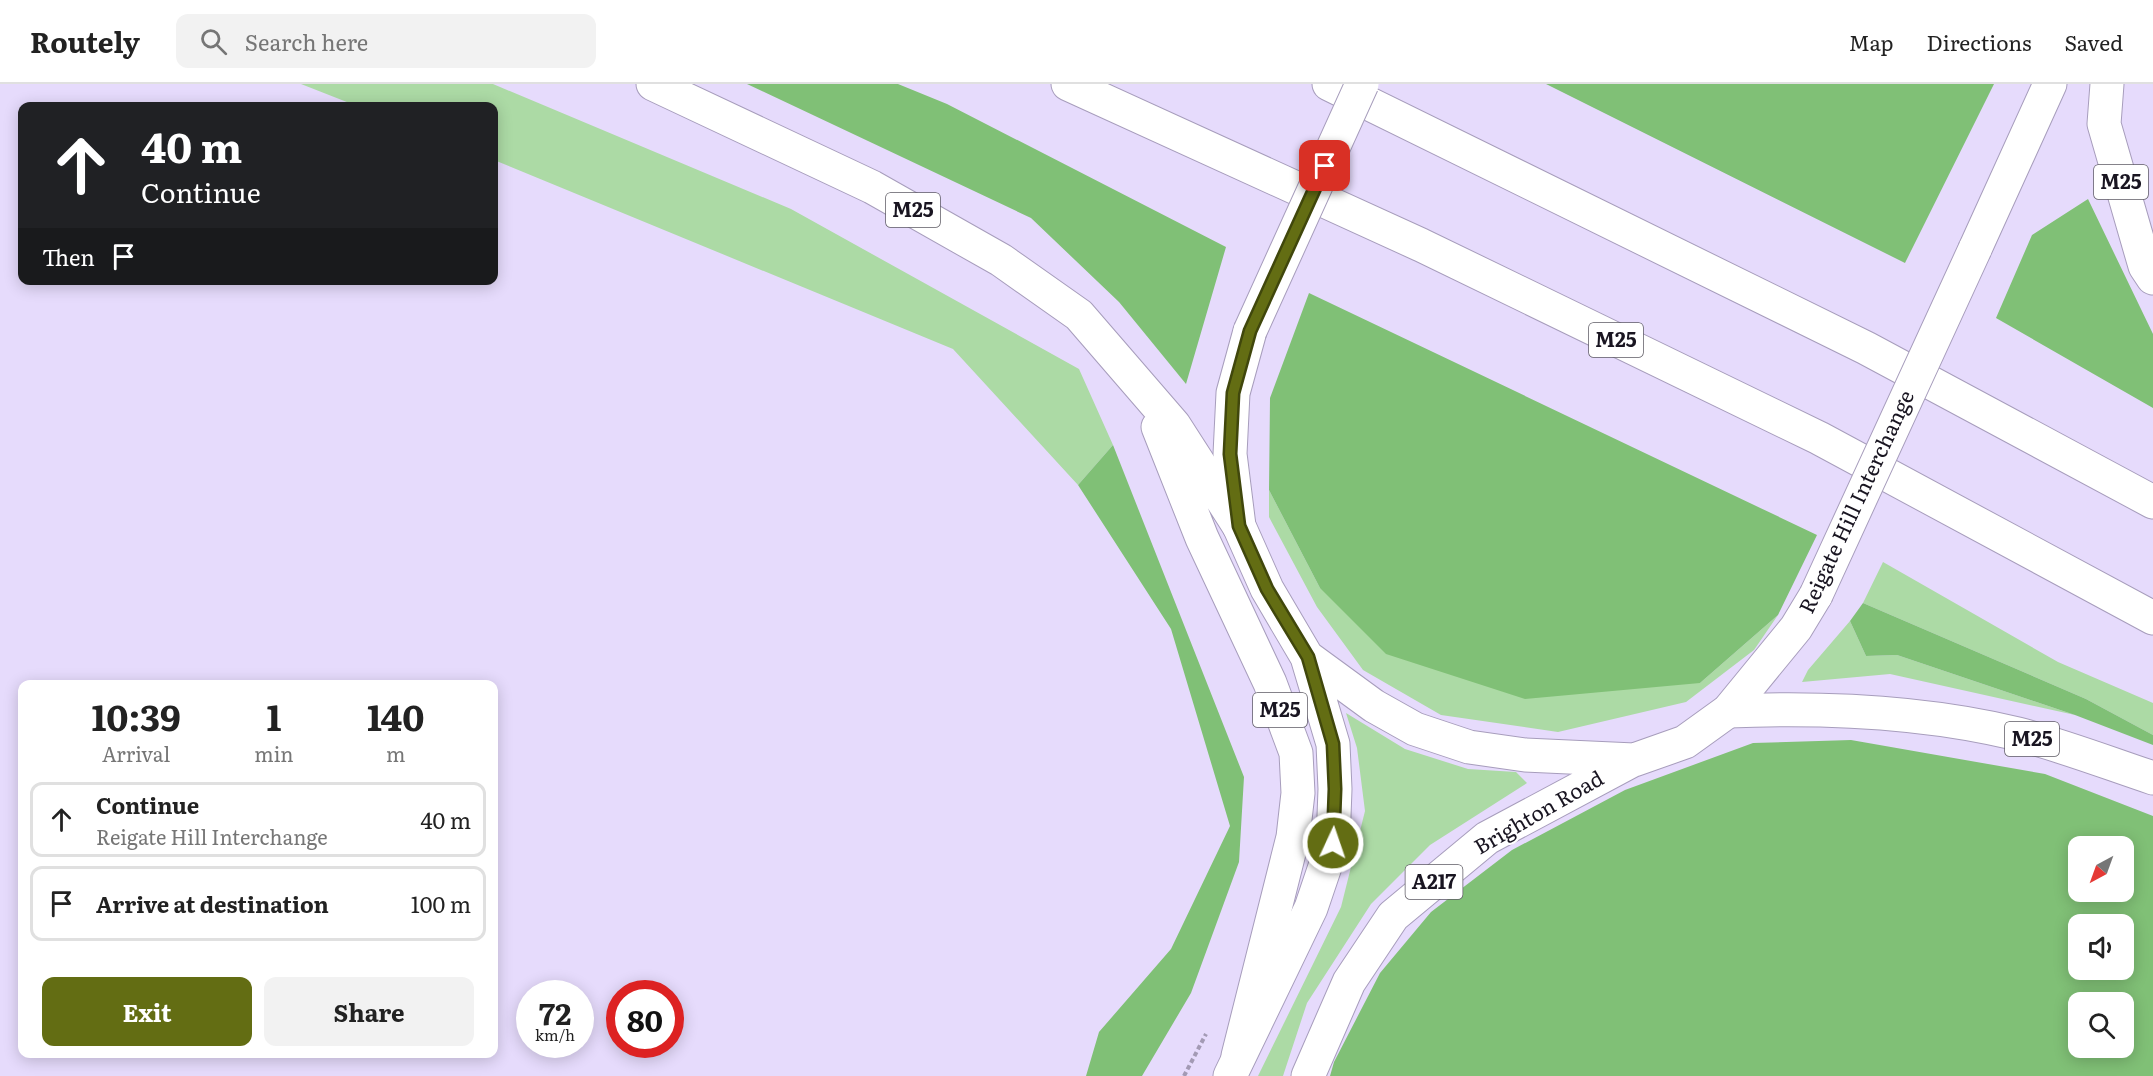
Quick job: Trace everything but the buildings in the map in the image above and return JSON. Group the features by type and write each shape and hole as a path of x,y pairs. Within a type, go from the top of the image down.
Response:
{"highway":[{"name":"M25","path":"653,84 872,187 1001,260 1079,315 1174,425 1239,526"},
{"name":"M25","path":"1068,84 1421,245 1819,438 2153,618"},
{"path":"1329,84 1866,348 2153,502"},
{"name":"Reigate Hill Interchange","path":"1362,84 1250,331 1233,393 1230,454 1239,526 1267,589 1308,657 1374,706 1415,729 1469,747 1525,755 1634,760 1685,742 1728,711 1797,628 1816,595 2050,84"},
{"name":"M25","path":"2108,84 2104,124 2145,266 2153,278"},
{"name":"M25","path":"1139,384 1202,538 1269,683 1296,753 1298,793 1293,837 1234,1066"},
{"path":"1234,1066 1311,908 1333,843 1335,789 1333,744 1308,657"},
{"name":"M25","path":"1728,711 1799,708 1907,714 2018,734 2153,778"},
{"name":"Brighton Road","path":"1308,1076 1349,982 1393,916 1487,838 1634,760"}],"path":[{"path":"1184,1076 1210,1025"}],"green space":[{"path":"301,84 493,84 791,209 1079,369 1113,445 1078,485 953,349 498,162 498,102 347,102"},
{"path":"747,84 898,84 947,104 1226,247 1186,384 1119,302 1031,218"},
{"path":"1546,84 1994,84 1905,263"},
{"path":"2088,199 2153,334 2153,408 1996,318 2032,235"},
{"path":"1309,293 1817,535 1778,615 1700,683 1525,699 1386,654 1320,588 1269,490 1270,398"},
{"path":"1113,445 1244,777 1239,862 1191,993 1142,1076 1086,1076 1099,1032 1171,949 1230,826 1171,629 1078,485"},
{"path":"1269,490 1320,588 1700,683 1778,615 1754,650 1686,702 1558,732 1441,715 1363,670 1317,607 1269,517"},
{"path":"1883,562 2058,662 2153,703 2153,735 2086,699 1863,603"},
{"path":"1863,603 2086,699 2153,735 2153,745 2075,715 1897,655 1866,656 1850,621"},
{"path":"1850,621 1866,656 1897,655 2075,715 1890,674 1802,682 1808,670"},
{"path":"1346,713 1405,749 1468,769 1516,772 1527,783 1430,845 1371,904 1307,1003 1283,1076 1258,1076 1341,907 1365,811 1357,748"},
{"path":"1851,740 2045,774 2153,816 2153,1076 1330,1076 1334,1062 1380,973 1431,912 1512,850 1625,790 1753,743"}],"route":[{"path":"1325,166 1250,331 1233,393 1230,454 1239,526 1267,589 1308,657 1333,744 1335,789 1333,843"}]}
